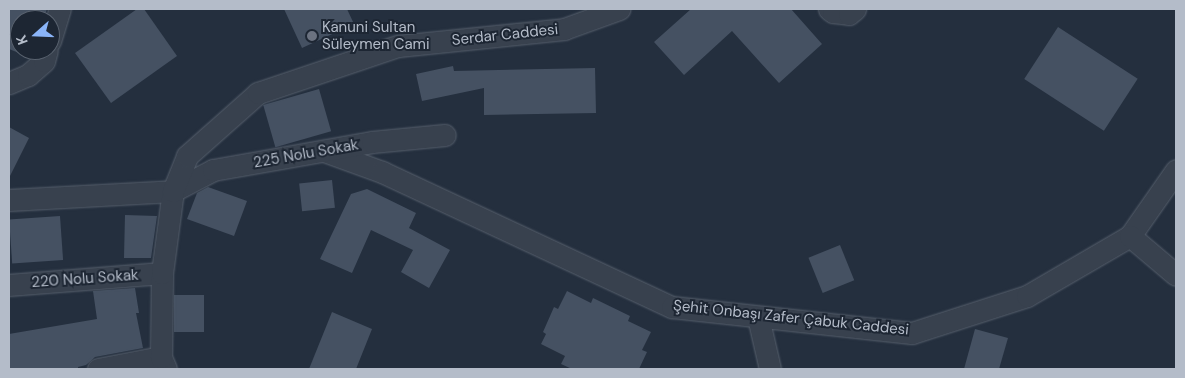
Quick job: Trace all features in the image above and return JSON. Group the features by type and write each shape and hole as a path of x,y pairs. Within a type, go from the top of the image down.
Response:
{"street":[{"name":"Serdar Caddesi","path":"164,363 162,273 174,191 187,156 258,93 398,46 564,29 619,9"},
{"path":"829,9 833,12 849,14 855,9"},
{"path":"9,83 28,75 44,60"},
{"name":"225 Nolu Sokak","path":"174,191 212,170 372,142 445,135"},
{"name":"Şehit Onbaşı Zafer Çabuk Caddesi","path":"324,151 382,172 672,307 912,333 1027,296 1130,236 1176,170"},
{"path":"9,200 174,191"},
{"path":"1130,236 1176,275"},
{"name":"220 Nolu Sokak","path":"9,285 162,273"},
{"path":"758,317 770,369"},
{"path":"98,369 164,363"}],"building":[{"path":"9,9 47,9 10,10 9,49"},
{"path":"137,9 144,9 177,56 111,103 75,53"},
{"name":"Kanuni Sultan Süleymen Cami","path":"284,9 347,9 354,24 302,48"},
{"path":"691,9 791,9 822,44 779,83 732,31 684,75 654,42"},
{"path":"1058,27 1138,79 1104,131 1024,79"},
{"path":"453,66 454,71 595,68 596,113 484,115 484,88 422,101 416,74"},
{"path":"319,89 331,131 275,147 263,105"},
{"path":"9,127 29,138 9,178"},
{"path":"332,180 335,208 302,211 299,183"},
{"path":"208,187 247,201 234,236 187,219 197,193"},
{"path":"367,189 416,213 409,228 450,250 429,288 401,272 413,250 371,230 352,273 320,259 351,194"},
{"path":"125,215 157,216 151,258 124,258"},
{"path":"60,216 63,260 12,263 9,220"},
{"path":"840,245 854,280 823,293 808,258"},
{"path":"135,288 139,313 136,313 143,348 95,357 86,365 78,367 78,369 9,369 9,334 97,319 93,291"},
{"path":"567,291 591,303 593,298 630,316 628,321 651,332 642,350 647,352 639,369 572,369 561,364 565,356 541,344 546,334 543,332 554,307 558,309"},
{"path":"174,295 204,295 204,332 174,332"},
{"path":"332,312 372,329 356,369 309,369"},
{"path":"975,329 1008,338 999,369 964,369"}],"place":[{"name":"Kanuni Sultan Süleymen Cami","path":"312,36"}]}
